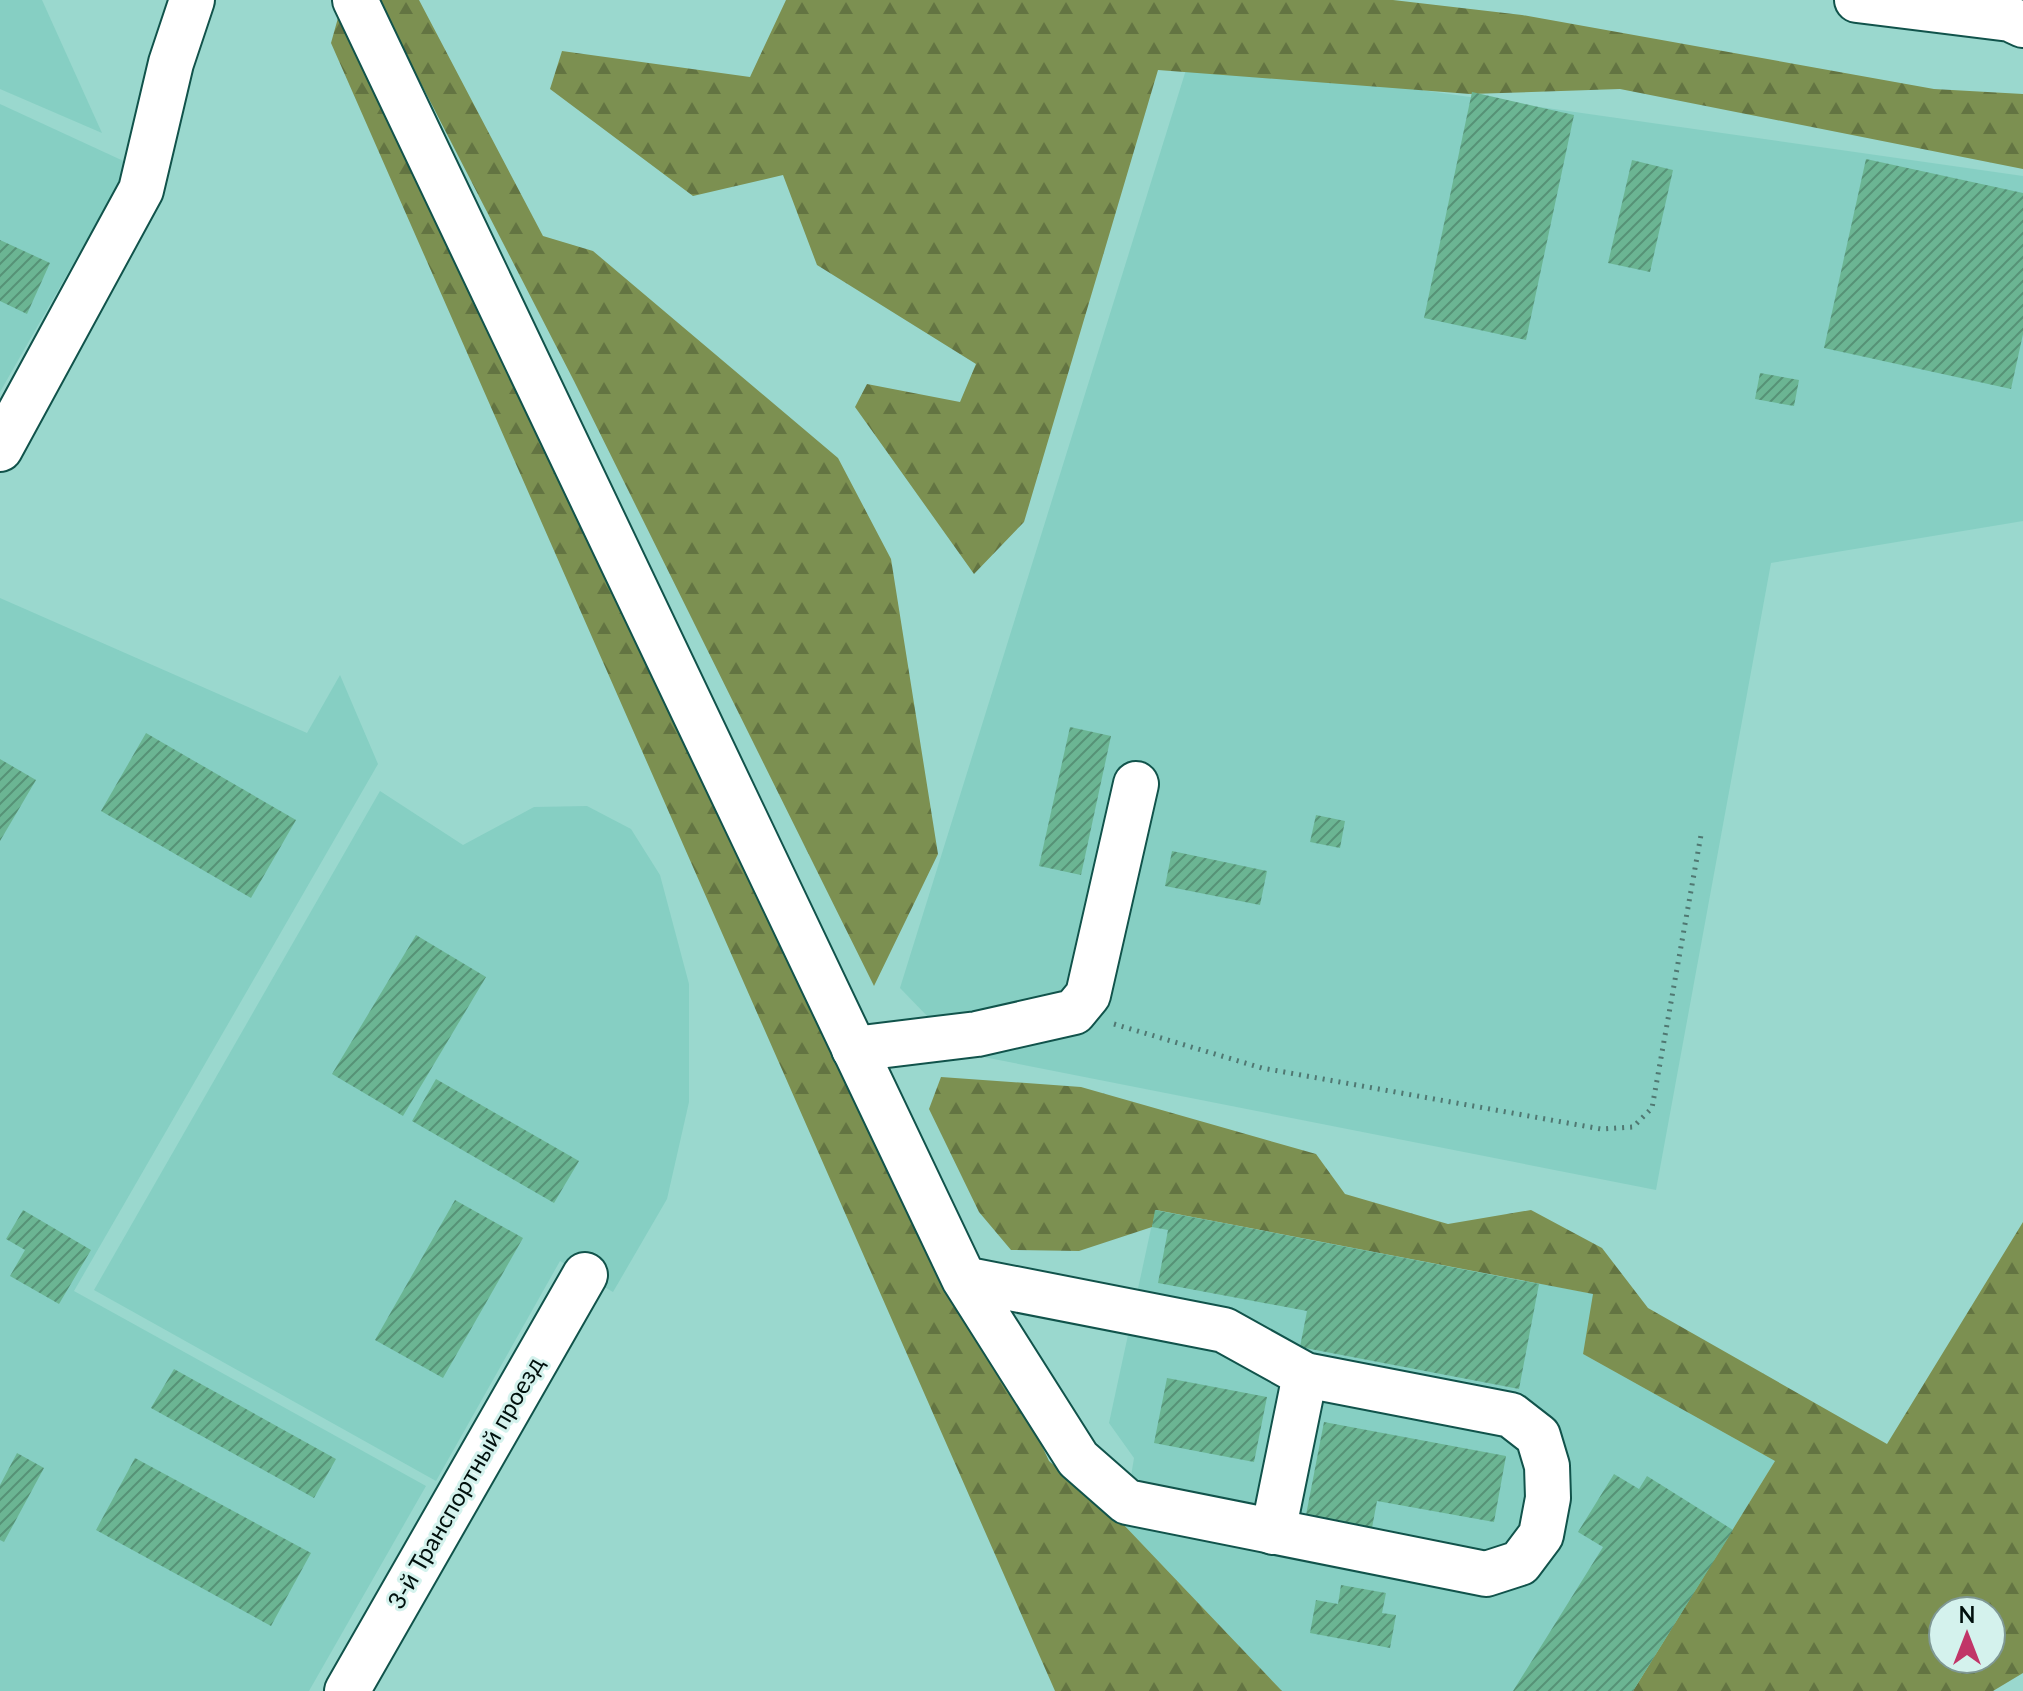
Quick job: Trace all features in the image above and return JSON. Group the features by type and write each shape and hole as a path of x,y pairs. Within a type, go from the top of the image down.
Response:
{"street":[{"path":"0,449 141,190 171,63 192,0"},
{"path":"355,0 964,1279 1078,1459 1127,1502 1486,1574 1520,1563 1541,1535 1548,1498 1547,1466 1538,1436 1511,1415 1305,1375 1224,1330 964,1279"},
{"path":"1857,0 2010,19 2023,25"},
{"path":"854,1049 977,1034 1074,1012 1088,995 1136,784"},
{"name":"3-й Транспортный проезд","path":"347,1691 585,1275"},
{"path":"1273,1532 1305,1375"}],"path":[{"path":"1074,1012 1262,1068 1601,1129 1633,1127 1652,1108 1701,835"}],"shaded area":[{"path":"0,0 42,0 102,133 0,89"},
{"path":"1190,57 2023,176 2023,521 1771,563 1656,1190 963,1053 900,988"},
{"path":"0,104 130,164 0,392"},
{"path":"0,598 307,733 340,675 378,764 74,1291 426,1486 309,1691 0,1691"},
{"path":"380,791 463,845 534,807 587,806 631,829 660,875 689,984 689,1102 667,1199 613,1292 560,1261 436,1481 94,1290"},
{"path":"1155,1210 1594,1294 1583,1354 1775,1461 1633,1691 1282,1691 1123,1524 1134,1458 1109,1423"}],"green space":[{"path":"343,0 367,0 1049,1461 1123,1524 1282,1691 1055,1691 331,43"},
{"path":"378,0 419,0 543,236 593,251 838,458 891,559 938,854 874,986 574,381"},
{"path":"786,0 1393,0 1522,15 1934,89 2023,94 2023,169 1620,89 1470,94 1158,70 1024,522 974,574 855,407 867,384 960,402 976,364 817,265 783,175 693,196 550,89 562,51 750,77"},
{"path":"941,1077 1081,1087 1316,1154 1345,1194 1448,1224 1531,1210 1602,1248 1648,1308 1887,1444 2023,1222 2023,1673 1993,1691 1633,1691 1775,1461 1583,1354 1593,1294 1156,1210 1152,1227 1079,1251 1011,1250 979,1212 929,1109"}],"building":[{"path":"1472,92 1574,115 1526,340 1424,318"},
{"path":"1866,159 2023,193 2023,334 2011,389 1824,348"},
{"path":"1632,160 1673,170 1650,272 1608,263"},
{"path":"0,240 50,263 27,314 0,301"},
{"path":"1760,373 1799,380 1794,406 1755,399"},
{"path":"1070,727 1111,736 1081,875 1039,866"},
{"path":"146,733 296,820 251,898 101,811"},
{"path":"0,759 36,780 0,841"},
{"path":"1316,815 1345,821 1340,848 1310,842"},
{"path":"1172,851 1267,871 1260,905 1165,886"},
{"path":"416,935 486,977 403,1116 332,1074"},
{"path":"436,1079 579,1161 554,1203 412,1121"},
{"path":"455,1200 523,1238 443,1378 375,1340"},
{"path":"23,1210 91,1250 59,1304 10,1276 25,1250 6,1239"},
{"path":"1155,1210 1539,1284 1519,1389 1300,1347 1307,1311 1158,1283 1168,1230 1152,1227"},
{"path":"174,1369 336,1459 314,1498 151,1408"},
{"path":"1167,1378 1267,1397 1254,1462 1154,1443"},
{"path":"1324,1422 1506,1456 1494,1522 1377,1501 1372,1528 1306,1515"},
{"path":"17,1453 44,1468 4,1542 0,1540 0,1485"},
{"path":"135,1458 311,1553 271,1626 96,1530"},
{"path":"1614,1474 1639,1489 1647,1476 1733,1530 1633,1691 1513,1691 1603,1547 1578,1532"},
{"path":"1341,1585 1386,1593 1382,1613 1396,1615 1390,1648 1310,1633 1316,1600 1338,1604"}]}
